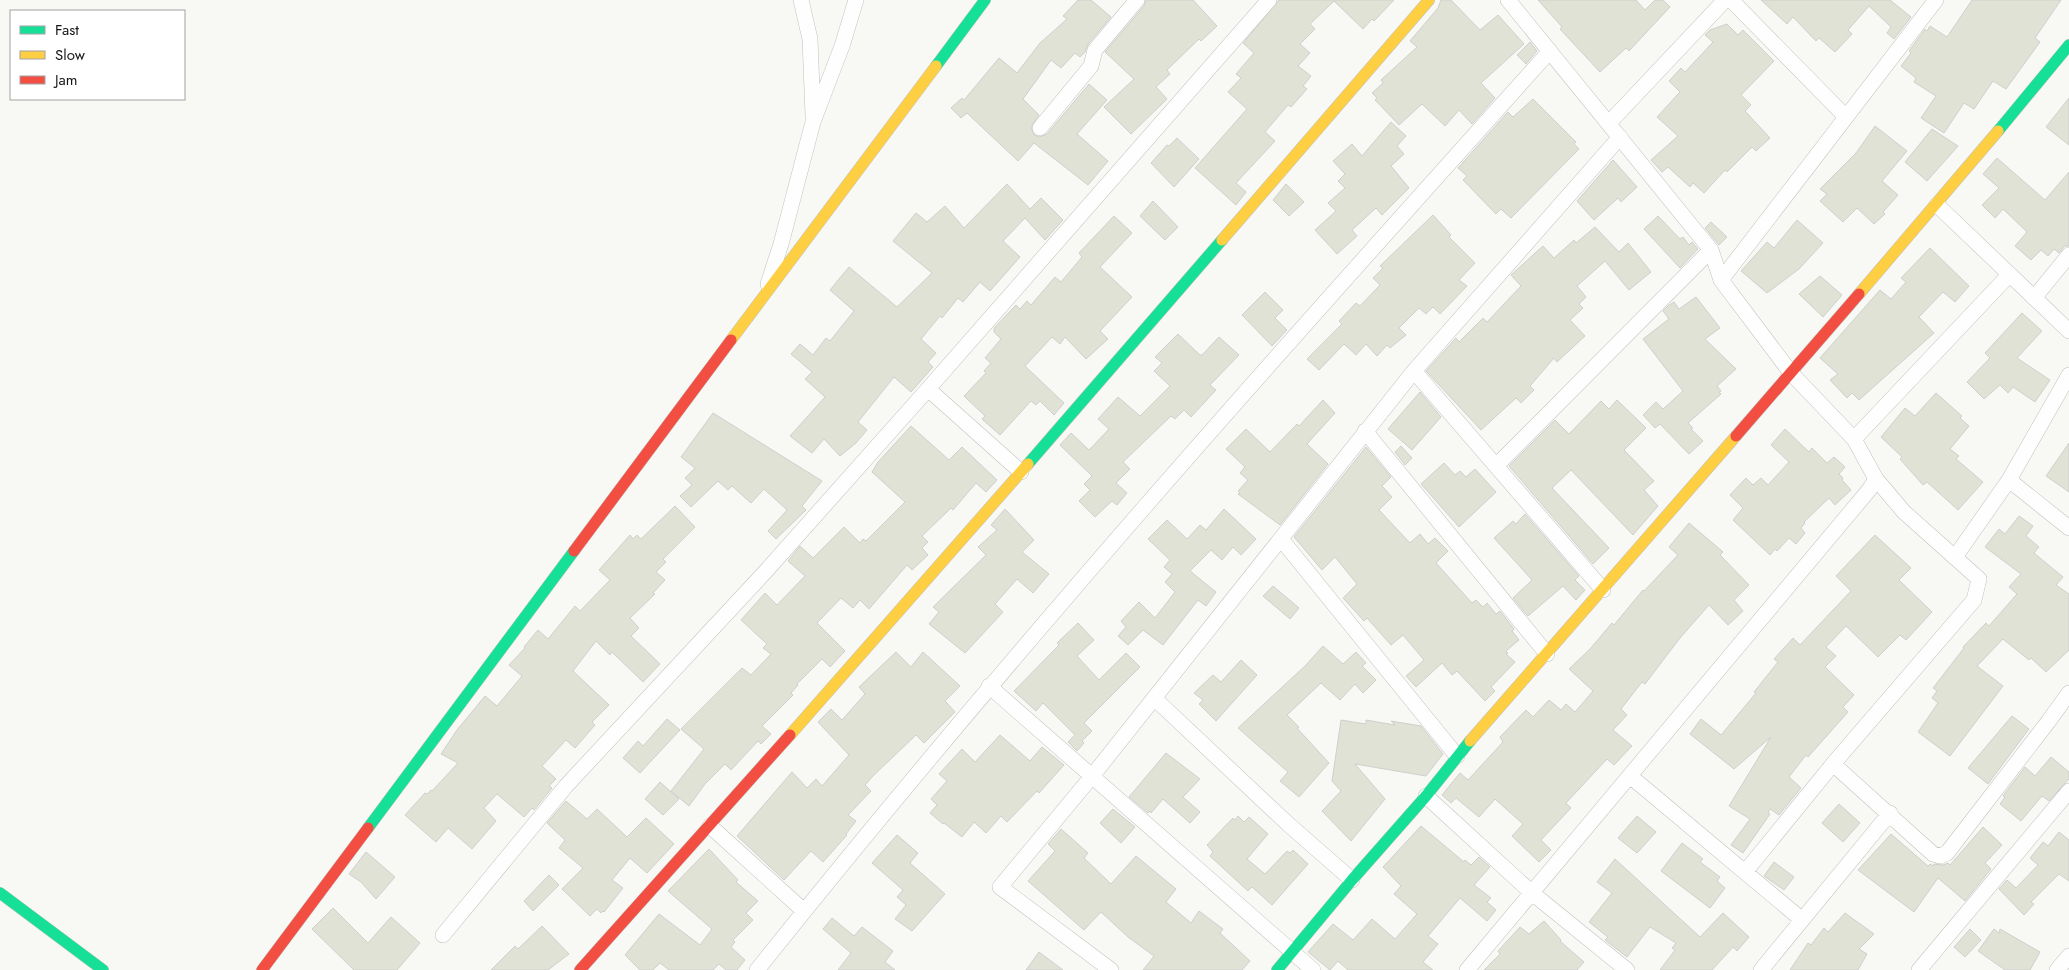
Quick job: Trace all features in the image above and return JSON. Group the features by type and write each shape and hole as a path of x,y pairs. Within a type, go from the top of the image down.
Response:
{"street":[{"path":"801,0 810,39 813,122"},
{"path":"763,297 781,244 813,122 842,46 856,0"},
{"path":"262,970 985,0"},
{"path":"1040,128 1091,66 1095,50 1137,0"},
{"path":"443,935 566,786 766,571 1269,0"},
{"path":"580,970 710,826 1021,472 1429,0"},
{"path":"1508,0 1711,250 1721,280 1791,373 1854,439 1876,479 1904,512 1979,579 1974,600 1745,872"},
{"path":"1609,123 1725,0"},
{"path":"1731,0 1846,117"},
{"path":"1721,280 1936,0"},
{"path":"1277,970 1352,880 1426,796 1457,756 1937,205 2069,45"},
{"path":"757,970 989,686 1239,398 1550,51"},
{"path":"1111,970 1000,887 1093,775 1414,371 1620,137"},
{"path":"1937,205 2069,331"},
{"path":"1496,466 1711,250"},
{"path":"2034,298 2069,256"},
{"path":"1854,439 2009,275"},
{"path":"1414,371 1603,590"},
{"path":"1955,557 2009,480 2069,375"},
{"path":"928,389 1021,472"},
{"path":"1365,431 1547,654"},
{"path":"1467,970 1869,490 1876,479"},
{"path":"2009,480 2069,528"},
{"path":"1281,539 1457,756"},
{"path":"989,686 1093,775 1313,970"},
{"path":"1834,764 1933,854 1940,856 1947,853 2037,738 2069,693"},
{"path":"1154,698 1288,824 1352,880"},
{"path":"1630,776 1801,919"},
{"path":"1919,970 2069,791"},
{"path":"1426,796 1532,893 1627,970"},
{"path":"1761,970 1890,813"},
{"path":"710,826 804,911"},
{"path":"0,893 103,970"},
{"path":"2057,970 2069,956"}],"building":[{"path":"1078,0 1091,0 1111,17 1088,44 1085,52 1080,57 1075,53 1061,68 1051,60 1023,99 1039,115 1031,127 1034,135 1039,137 1047,134 1089,84 1107,100 1077,134 1108,161 1088,185 1034,143 1018,161 967,113 961,118 951,108 962,98 964,100 999,58 1017,73 1040,43 1067,19 1063,16"},
{"path":"1146,0 1193,0 1217,26 1201,41 1199,39 1167,70 1170,74 1156,87 1167,99 1131,134 1104,107 1134,79 1105,52 1144,6"},
{"path":"1279,0 1394,0 1374,21 1372,19 1363,29 1334,1 1310,24 1315,29 1300,44 1310,53 1298,66 1311,76 1303,86 1307,89 1291,107 1288,105 1265,132 1275,141 1236,183 1246,192 1236,205 1195,168 1247,109 1228,92 1241,78 1236,74 1254,53 1243,43"},
{"path":"1441,0 1451,0 1480,30 1498,15 1524,44 1481,83 1495,98 1472,124 1459,110 1445,126 1422,104 1399,125 1375,100 1377,98 1372,93 1383,83 1381,80 1417,47 1410,41 1438,8"},
{"path":"1538,0 1636,0 1645,10 1655,0 1663,0 1670,7 1629,51 1626,48 1600,72 1560,29 1562,27"},
{"path":"1761,0 1890,0 1911,17 1894,39 1887,33 1891,27 1869,6 1848,30 1852,34 1835,52 1819,38 1816,41 1793,17 1787,24"},
{"path":"1972,0 2061,0 2035,38 2040,42 2006,89 1993,81 1974,109 1964,103 1944,133 1921,118 1936,96 1914,82 1916,78 1901,66 1925,29 1927,31 1930,26 1947,37"},
{"path":"1727,24 1738,35 1743,30 1774,61 1741,95 1751,105 1745,111 1770,138 1756,151 1752,147 1727,172 1725,170 1704,193 1693,183 1690,187 1668,167 1662,172 1651,160 1678,136 1657,117 1680,92 1669,81 1681,68 1685,72 1713,42 1705,35 1710,30"},
{"path":"1530,42 1537,51 1526,64 1517,55"},
{"path":"2069,98 2069,145 2046,127"},
{"path":"1533,99 1576,142 1574,144 1579,149 1511,218 1501,209 1496,214 1463,180 1467,176 1458,168 1508,112 1513,117"},
{"path":"1391,122 1406,136 1397,146 1404,154 1391,166 1409,188 1382,215 1376,208 1352,230 1357,236 1337,254 1315,230 1336,211 1328,203 1345,188 1338,181 1345,174 1333,161 1352,144 1362,156"},
{"path":"1875,126 1907,151 1882,181 1898,195 1883,212 1885,214 1874,224 1857,208 1843,222 1820,201 1827,194 1820,189 1856,153"},
{"path":"1932,129 1958,146 1927,181 1905,162"},
{"path":"1177,138 1199,159 1174,187 1151,163 1167,145 1169,146"},
{"path":"1997,158 2045,200 2069,172 2069,246 2065,246 2059,253 2054,249 2048,256 2041,250 2031,260 2015,246 2027,232 2003,209 1995,218 1982,205 1999,188 1983,174"},
{"path":"1613,160 1637,187 1621,202 1618,198 1594,220 1577,201"},
{"path":"1007,184 1030,209 1041,198 1063,220 1045,240 1025,218 1003,241 1020,257 990,291 980,282 963,302 958,298 942,318 940,316 921,339 936,353 928,362 933,367 911,392 894,377 858,422 867,430 856,443 840,456 824,439 812,453 790,436 825,397 805,379 812,372 791,354 800,344 813,355 826,338 830,341 854,311 830,290 849,267 897,307 932,273 893,241 916,213 927,222 945,206 964,228"},
{"path":"1286,184 1304,202 1289,216 1273,200"},
{"path":"1153,201 1178,227 1165,240 1140,216"},
{"path":"1433,215 1451,235 1449,237 1475,263 1459,280 1467,286 1440,314 1433,307 1426,314 1419,308 1399,328 1406,335 1390,348 1387,345 1377,356 1366,344 1356,355 1344,344 1319,370 1307,359 1342,324 1339,321 1356,303 1360,306 1380,285 1373,278 1383,268 1380,266"},
{"path":"1114,216 1132,233 1100,267 1132,297 1100,331 1108,339 1086,359 1065,337 1060,344 1052,337 1025,366 1064,403 1054,415 1040,401 1036,405 1031,401 1000,435 982,419 985,416 964,396 986,373 984,371 991,363 985,358 1001,339 994,332 994,328 1016,305 1020,309 1027,301 1031,305 1055,277 1061,282 1082,257 1079,253"},
{"path":"1658,216 1680,239 1683,237 1689,245 1692,242 1698,249 1680,268 1644,229"},
{"path":"1797,220 1823,243 1799,269 1767,293 1741,271 1767,242 1774,248"},
{"path":"1711,222 1727,237 1719,245 1705,228"},
{"path":"1595,227 1619,252 1628,243 1651,272 1629,290 1605,261 1577,286 1586,297 1579,304 1583,308 1570,320 1585,336 1557,362 1554,358 1530,386 1534,390 1521,403 1516,398 1481,430 1426,371 1456,338 1459,342 1483,318 1487,322 1521,286 1511,275 1543,246 1554,258 1574,240 1576,243"},
{"path":"1930,248 1969,286 1955,302 1943,292 1919,317 1934,333 1859,400 1852,393 1847,398 1830,380 1838,374 1820,358 1880,290 1891,299 1906,282 1901,278"},
{"path":"1820,276 1842,295 1823,317 1799,294"},
{"path":"1265,292 1283,310 1275,318 1287,330 1272,346 1242,315"},
{"path":"1696,297 1720,328 1705,339 1736,369 1717,386 1721,394 1688,423 1693,428 1691,429 1703,441 1689,454 1660,424 1655,428 1643,415 1656,402 1663,409 1683,391 1643,339 1669,319 1663,311 1668,306 1674,302 1679,309"},
{"path":"2022,313 2042,331 2017,358 2050,380 2035,402 2013,387 2008,393 2000,385 1984,399 1967,382 1990,358 1985,353"},
{"path":"1178,334 1200,355 1219,337 1239,355 1210,385 1216,390 1191,417 1184,410 1175,419 1171,416 1123,462 1130,469 1116,483 1127,493 1117,505 1112,501 1095,517 1079,501 1090,490 1084,484 1092,476 1060,445 1071,433 1089,450 1109,429 1098,419 1118,397 1140,416 1170,386 1154,371 1162,363 1155,357"},
{"path":"1420,392 1441,417 1412,450 1388,429"},
{"path":"1936,393 1962,416 1960,418 1969,426 1950,449 1959,456 1956,459 1983,482 1958,510 1927,482 1923,485 1900,459 1902,457 1881,437 1905,408 1915,416"},
{"path":"1323,400 1335,413 1307,444 1328,464 1280,525 1238,494 1240,493 1238,491 1248,480 1240,473 1245,467 1226,449 1246,429 1270,452 1297,424 1299,426"},
{"path":"1617,400 1646,428 1624,450 1654,481 1644,490 1658,506 1633,535 1571,470 1552,488 1609,548 1593,564 1509,466 1555,420 1569,434 1601,401 1609,409"},
{"path":"713,413 822,481 802,506 806,510 776,539 768,531 787,510 764,489 751,503 732,486 728,490 718,481 691,507 680,496 692,485 685,478 695,468 681,457"},
{"path":"911,426 949,460 962,447 997,480 986,492 976,483 953,510 951,508 922,536 928,542 922,548 928,555 912,570 907,565 869,609 860,600 853,608 841,598 817,623 845,651 830,667 822,659 797,684 791,693 793,695 762,726 771,734 761,744 758,741 731,770 725,764 705,784 689,806 671,791 704,749 681,729 742,668 751,675 771,654 763,648 767,644 741,620 765,593 777,605 805,576 788,561 800,546 813,558 844,527 860,543 863,539 866,541 905,502 872,472 878,462"},
{"path":"1785,429 1809,452 1812,448 1827,463 1834,457 1845,467 1839,474 1851,490 1835,505 1829,498 1804,522 1801,528 1805,533 1796,544 1789,538 1777,551 1775,549 1770,555 1733,520 1743,508 1730,495 1746,478 1753,485 1761,478 1768,485 1789,462 1771,445"},
{"path":"2069,443 2069,492 2046,476"},
{"path":"1401,446 1412,458 1405,465 1395,452"},
{"path":"1366,447 1391,477 1382,486 1392,497 1379,510 1410,543 1420,534 1428,544 1435,538 1448,551 1436,563 1472,603 1476,600 1483,607 1487,603 1496,614 1500,611 1514,629 1512,631 1519,640 1506,651 1508,653 1506,654 1515,662 1491,687 1495,691 1485,701 1457,671 1452,675 1442,663 1416,687 1406,676 1424,660 1403,635 1391,645 1367,618 1364,621 1343,598 1357,584 1335,557 1322,570 1294,537"},
{"path":"1444,463 1455,475 1460,471 1466,477 1475,469 1496,492 1459,527 1421,484"},
{"path":"675,506 695,527 663,559 666,562 656,572 665,580 653,593 655,594 630,618 639,628 631,636 660,664 643,682 612,652 610,655 596,641 573,671 609,705 592,722 595,725 575,748 566,740 542,766 556,779 549,786 552,788 534,810 532,808 524,817 497,794 484,808 496,821 472,849 448,828 436,842 405,815 425,793 427,794 432,791 458,763 441,754 457,730 485,696 497,706 522,676 509,665 538,630 548,639 575,606 580,611 610,580 599,570 630,535 633,539 637,535 641,539"},
{"path":"1005,509 1034,540 1022,552 1049,574 1033,593 1017,579 995,604 1003,612 965,653 929,624 939,612 933,607 986,555 978,547 997,530 991,525"},
{"path":"1224,509 1256,539 1241,555 1233,547 1222,560 1211,550 1190,571 1216,592 1206,606 1198,600 1163,645 1143,630 1128,645 1118,636 1126,627 1121,621 1139,602 1155,618 1175,592 1165,582 1172,574 1164,567 1170,560 1148,539 1167,520 1187,539 1200,525 1206,530"},
{"path":"1525,514 1579,576 1575,580 1585,590 1576,600 1563,586 1528,616 1513,598 1532,580 1494,538 1513,521 1516,524"},
{"path":"2019,516 2033,526 2026,536 2039,547 2034,553 2063,577 2056,585 2069,594 2069,650 2046,672 2031,658 2029,660 2003,639 1977,666 2003,686 1950,756 1918,732 1938,703 1932,698 1937,691 1933,688 1963,647 1986,623 1989,626 2017,594 2009,587 2021,574 1985,547 1999,529 2005,534"},
{"path":"1689,523 1723,552 1720,555 1749,585 1734,600 1743,611 1728,625 1709,605 1680,638 1645,684 1642,682 1621,709 1627,715 1613,730 1632,746 1614,765 1607,759 1566,803 1571,808 1541,840 1551,850 1539,862 1512,836 1523,824 1495,799 1479,817 1456,798 1451,803 1442,795 1460,773 1468,780 1503,742 1500,737 1526,710 1533,717 1549,700 1561,710 1566,704 1575,712 1593,691 1569,669 1590,649 1612,623 1614,625 1643,590 1678,555 1669,547"},
{"path":"1875,535 1911,568 1899,580 1932,612 1906,640 1900,635 1878,657 1846,626 1826,647 1836,656 1825,667 1854,695 1843,707 1848,712 1808,757 1806,755 1789,777 1801,788 1779,815 1770,809 1768,812 1770,814 1743,853 1731,845 1750,819 1729,806 1771,737 1734,769 1690,734 1701,719 1721,735 1756,693 1754,692 1778,662 1774,659 1793,638 1800,645 1851,591 1836,576"},
{"path":"1273,586 1299,608 1290,619 1263,596"},
{"path":"1078,623 1094,640 1077,656 1099,680 1126,653 1140,667 1084,723 1092,731 1082,741 1084,743 1077,751 1068,742 1075,735 1043,703 1036,711 1014,691 1059,645 1057,643"},
{"path":"1323,646 1343,664 1356,652 1366,663 1362,666 1376,680 1363,693 1355,684 1340,700 1321,683 1287,715 1329,763 1299,797 1280,781 1288,772 1238,728 1306,665"},
{"path":"896,652 911,667 923,652 960,686 945,701 955,712 924,743 916,735 865,785 871,791 848,815 856,821 847,835 823,862 811,851 784,880 737,836 792,772 807,788 816,779 822,786 849,755 818,722 831,709 842,720 865,694 859,687"},
{"path":"1241,660 1257,675 1216,721 1199,704 1203,700 1194,693 1213,675 1221,682"},
{"path":"2012,716 2029,729 1988,784 1968,768"},
{"path":"667,719 680,730 640,773 623,758 638,741 643,746"},
{"path":"1341,720 1366,724 1366,720 1395,725 1391,721 1421,726 1443,754 1426,776 1355,764 1385,799 1351,841 1322,811 1341,791 1332,781"},
{"path":"1000,735 1030,761 1042,747 1064,765 1039,793 1037,791 1007,822 1001,816 986,833 974,822 962,837 930,813 937,805 931,799 947,781 939,774 962,749 975,762"},
{"path":"1166,753 1200,779 1183,797 1200,812 1190,823 1163,799 1151,813 1150,811 1148,813 1129,797"},
{"path":"2051,757 2069,772 2069,779 2049,801 2042,796 2021,821 2000,804 2005,797 2003,796 2025,767 2035,776"},
{"path":"660,782 679,799 663,815 645,799"},
{"path":"566,801 587,819 597,809 627,837 646,818 674,844 647,873 630,858 612,880 623,888 604,912 601,913 597,909 590,916 562,889 583,868 559,848 565,840 547,823"},
{"path":"1839,804 1860,823 1843,842 1822,823"},
{"path":"1113,809 1135,827 1121,843 1100,823"},
{"path":"1238,816 1244,822 1249,817 1268,834 1247,859 1265,874 1287,851 1290,853 1293,850 1308,864 1272,905 1252,887 1248,891 1210,856 1213,852 1207,845 1233,818 1235,820"},
{"path":"1637,816 1656,832 1637,853 1618,838"},
{"path":"1421,826 1464,862 1465,860 1471,865 1479,857 1490,867 1474,885 1491,898 1487,902 1496,910 1487,921 1460,898 1428,936 1438,944 1423,962 1433,970 1348,970 1338,961 1330,970 1308,952 1333,924 1353,940 1372,919 1395,939 1417,914 1394,894 1401,886 1383,867"},
{"path":"1983,827 2002,845 1985,863 1991,869 1965,901 1938,878 1914,912 1858,870 1891,834 1928,866 1930,864 1933,866 1934,864 1943,865 1948,863 1950,865"},
{"path":"1061,829 1088,853 1084,858 1111,884 1136,856 1176,889 1166,902 1191,923 1199,911 1223,929 1220,933 1250,961 1242,970 1143,970 1154,956 1128,937 1101,912 1084,930 1028,881 1055,851 1048,844"},
{"path":"2059,832 2069,840 2069,881 2059,874 2031,902 2034,904 2024,915 1999,889 2007,880 2016,888 2038,865 2030,858 2043,842 2048,846"},
{"path":"897,835 918,853 910,863 945,894 912,931 895,919 906,905 897,897 903,890 872,863"},
{"path":"1682,843 1703,859 1700,862 1720,877 1717,881 1725,888 1710,908 1661,871"},
{"path":"709,849 738,880 736,882 758,901 746,913 753,920 733,940 735,942 731,947 745,960 737,970 726,970 719,964 713,970 669,970 660,963 653,970 640,970 625,955 659,914 700,945 712,929 668,891"},
{"path":"366,852 395,877 376,899 361,882 349,874"},
{"path":"1615,859 1700,937 1723,913 1749,937 1737,951 1733,947 1712,970 1660,970 1675,950 1672,948 1676,943 1650,927 1627,957 1605,940 1608,937 1589,922 1612,893 1597,882"},
{"path":"1774,862 1794,877 1784,890 1764,876"},
{"path":"549,875 559,885 533,911 524,901"},
{"path":"333,908 368,943 391,917 420,943 397,970 354,970 312,929"},
{"path":"1845,913 1874,934 1859,949 1867,954 1858,970 1790,970 1808,943 1811,945 1824,928 1828,932"},
{"path":"832,918 854,936 862,927 893,951 885,962 895,970 838,970 851,953 823,929"},
{"path":"1544,921 1560,941 1584,962 1577,970 1484,970 1500,954 1498,951 1520,927 1529,934"},
{"path":"542,926 569,954 548,970 491,970 515,946 518,949"},
{"path":"1970,929 1981,940 1965,957 1954,947"},
{"path":"1994,929 1999,933 2000,929 2040,952 2030,970 2005,970 1978,951"},
{"path":"1039,952 1063,970 1026,970"}],"traffic: fast":[{"path":"936,66 985,0"},
{"path":"1998,131 2069,45"},
{"path":"1028,464 1222,240"},
{"path":"368,828 574,551"},
{"path":"1277,970 1352,880 1426,796 1470,741"},
{"path":"0,893 103,970"}],"traffic: slow":[{"path":"1222,240 1429,0"},
{"path":"731,340 936,66"},
{"path":"1859,294 1998,131"},
{"path":"1470,741 1736,436"},
{"path":"790,735 1028,464"}],"traffic: jam":[{"path":"1736,436 1859,294"},
{"path":"574,551 731,340"},
{"path":"580,970 790,735"},
{"path":"262,970 368,828"}]}
